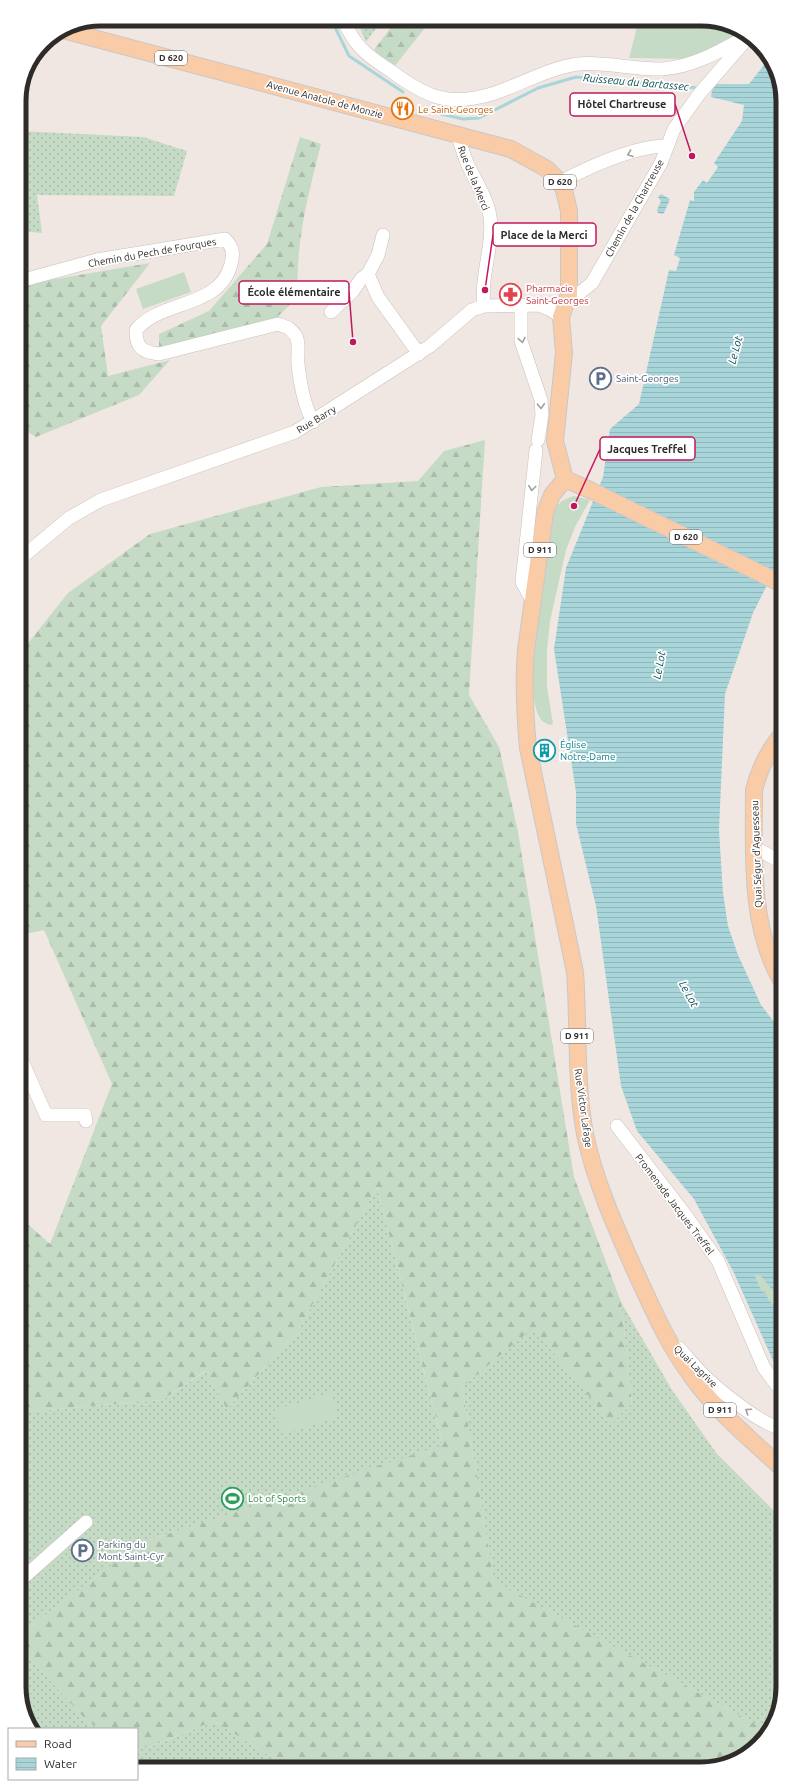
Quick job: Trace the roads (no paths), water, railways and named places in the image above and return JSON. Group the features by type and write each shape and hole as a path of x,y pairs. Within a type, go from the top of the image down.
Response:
{"main road":[{"name":"Avenue Anatole de Monzie","path":"71,32 511,149 547,169 560,182 570,211 569,294 561,317"},
{"name":"D 620","path":"561,317 564,345 555,441 565,479 776,582"},
{"name":"D 911","path":"534,597 545,513 552,495 565,479"},
{"name":"Rue Victor Lafage","path":"534,597 524,672 525,717 530,756 575,972 578,1002 578,1083 585,1134 594,1169 608,1207 647,1297 670,1342 690,1375 729,1420 776,1463"},
{"name":"Quai Ségur d'Aguesseau","path":"774,755 758,773 754,790 754,847 758,911 775,952"}],"street":[{"path":"348,26 361,49 382,65 414,88 450,100 492,94 560,69 578,64 662,69 688,65 744,39"},
{"name":"Chemin de la Chartreuse","path":"569,294 577,295 592,282 661,163 674,129 700,94 746,41"},
{"path":"688,65 715,76 717,64 708,57"},
{"name":"Rue de la Merci","path":"458,136 468,166 481,188 490,216 486,268 483,284 484,306"},
{"path":"560,182 581,171 650,146 667,146"},
{"path":"331,312 353,291 361,279 368,274 378,255 383,235"},
{"name":"Chemin du Pech de Fourques","path":"26,279 97,260 226,239 232,246 233,258 229,274 219,286 202,298 150,317 136,330 136,339 140,347 147,352 159,354 278,324 286,326 291,329 297,338 298,365 307,412 313,422"},
{"path":"368,274 378,297 419,354"},
{"path":"521,305 521,341 541,400 542,415 537,445 522,582 529,595 534,597"},
{"path":"484,306 539,305 561,317"},
{"name":"Rue Barry","path":"26,555 74,515 101,500 149,482 269,443 295,432 419,354 441,338 462,317 472,310 484,306"},
{"path":"754,847 776,859"},
{"path":"26,1070 46,1115 85,1115 86,1120"},
{"name":"Promenade Jacques Treffel","path":"617,1126 687,1217 718,1261 764,1368 776,1384"},
{"name":"Quai Lagrive","path":"670,1342 678,1347 710,1382 744,1409 768,1424 776,1426"},
{"path":"26,1575 86,1522"}],"water":[{"name":"Le Lot","path":"766,63 775,86 776,96 776,567 753,613 725,694 719,830 723,893 728,926 738,955 761,1005 776,1024 776,1293 760,1275 755,1275 759,1286 776,1309 776,1367 734,1273 694,1199 637,1131 621,1086 596,906 576,824 576,792 554,649 566,568 603,477 610,429 639,404 669,270 676,271 680,258 674,255 690,200 694,201 694,192 703,180 707,183 718,167 714,163 742,121 744,105 711,97 712,90 717,84 749,84"},
{"path":"661,194 670,199 664,213 662,214 658,213 657,210 661,201 658,197"}],"waterway":[{"name":"Ruisseau du Bartassec","path":"334,26 349,56 403,92"},
{"name":"Ruisseau du Bartassec","path":"441,114 463,119 479,118 538,88 576,77 698,88"}],"place":[{"name":"Le Saint-Georges","path":"403,109"},
{"name":"Hôtel Chartreuse","path":"692,156"},
{"name":"Place de la Merci","path":"485,290"},
{"name":"Pharmacie Saint-Georges","path":"510,294"},
{"name":"École élémentaire","path":"353,342"},
{"name":"Saint-Georges","path":"601,378"},
{"name":"Jacques Treffel","path":"574,506"},
{"name":"Église Notre-Dame","path":"544,750"},
{"name":"Lot of Sports","path":"232,1498"},
{"name":"Parking du Mont Saint-Cyr","path":"83,1550"}]}
